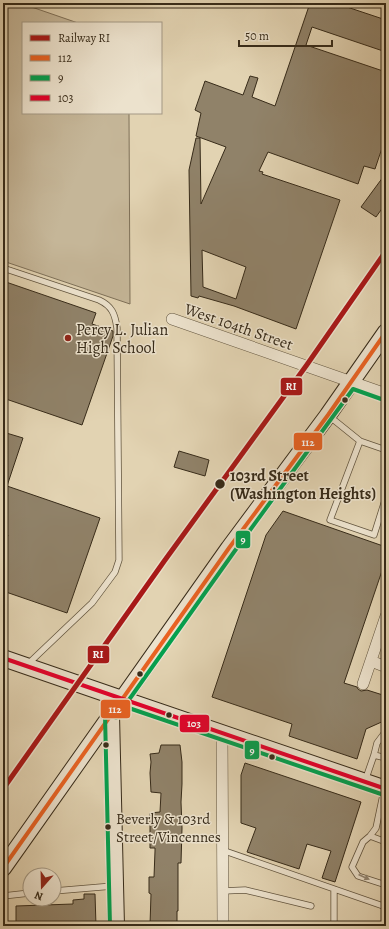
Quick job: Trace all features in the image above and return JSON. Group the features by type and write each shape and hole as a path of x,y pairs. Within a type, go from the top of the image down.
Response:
{"main road":[{"path":"3,868 122,699 230,548 328,415 386,332"},
{"path":"3,658 385,788"},
{"path":"111,715 116,926"}],"street":[{"name":"West 104th Street","path":"172,319 386,394"},
{"path":"363,684 386,616"},
{"path":"371,662 386,667"},
{"path":"222,733 223,926"}],"lane":[{"path":"3,268 99,300 110,308 116,318 117,328 119,560 115,572 92,603 26,666"},
{"path":"328,415 360,441 386,450"},
{"path":"360,441 330,520 374,535 386,497"},
{"path":"365,782 377,743 386,731"},
{"path":"374,754 386,758"},
{"path":"385,788 376,828 363,842 352,866 358,876 386,885"},
{"path":"370,836 386,842"},
{"path":"222,850 386,907"},
{"path":"62,890 98,886 115,886"},
{"path":"334,889 334,926"},
{"path":"222,891 245,890 311,906"},
{"path":"3,896 22,894"}],"shaded area":[{"path":"3,3 20,3 75,22 22,22 22,114 129,114 130,304 3,261"}],"building":[{"path":"310,3 335,3 386,20 386,52 312,27 306,45 386,72 386,136 375,169 364,166 358,184 268,152 259,171 263,172 262,174 340,200 296,329 234,306 199,296 198,298 191,296 189,170 196,138 200,138 201,204 226,147 196,136 201,113 195,110 205,81 243,95 250,76 258,78 252,97 275,106","holes":["202,250 246,267 236,299 203,287"]},
{"path":"386,173 386,203 376,217 361,207"},
{"path":"3,281 96,313 92,324 113,331 113,336 82,425 3,398"},
{"path":"3,432 23,438 7,486 100,518 67,613 3,591 3,551 8,535 3,534"},
{"path":"179,451 209,460 205,476 174,467"},
{"path":"283,511 386,547 386,559 344,683 357,687 361,691 367,690 386,696 386,720 366,729 357,759 289,736 292,724 212,697 266,535"},
{"path":"161,745 180,745 182,762 181,863 178,863 177,925 150,925 151,894 149,893 149,877 154,877 155,848 150,848 150,813 160,812 161,793 151,792 150,754 159,753"},
{"path":"245,763 361,802 335,882 322,878 331,851 307,844 299,869 247,852 256,828 241,823 241,775"},
{"path":"84,894 95,894 96,926 16,926 16,906 62,907 62,904 73,904 73,900 84,899"}],"rail line":[{"name":"RI","path":"3,789 165,560 306,366 386,251"}],"transit line":[{"name":"112","path":"3,868 229,548 328,415 386,332"},
{"name":"9","path":"116,718 234,552 353,389 384,400"},
{"name":"103","path":"3,658 386,789"},
{"name":"9","path":"120,705 384,795"},
{"name":"9","path":"105,715 110,926"}],"place":[{"name":"Percy L. Julian High School","path":"68,338"},
{"name":"103rd Street (Washington Heights)","path":"220,484"},
{"name":"Beverly & 103rd Street/Vincennes","path":"108,827"}]}
